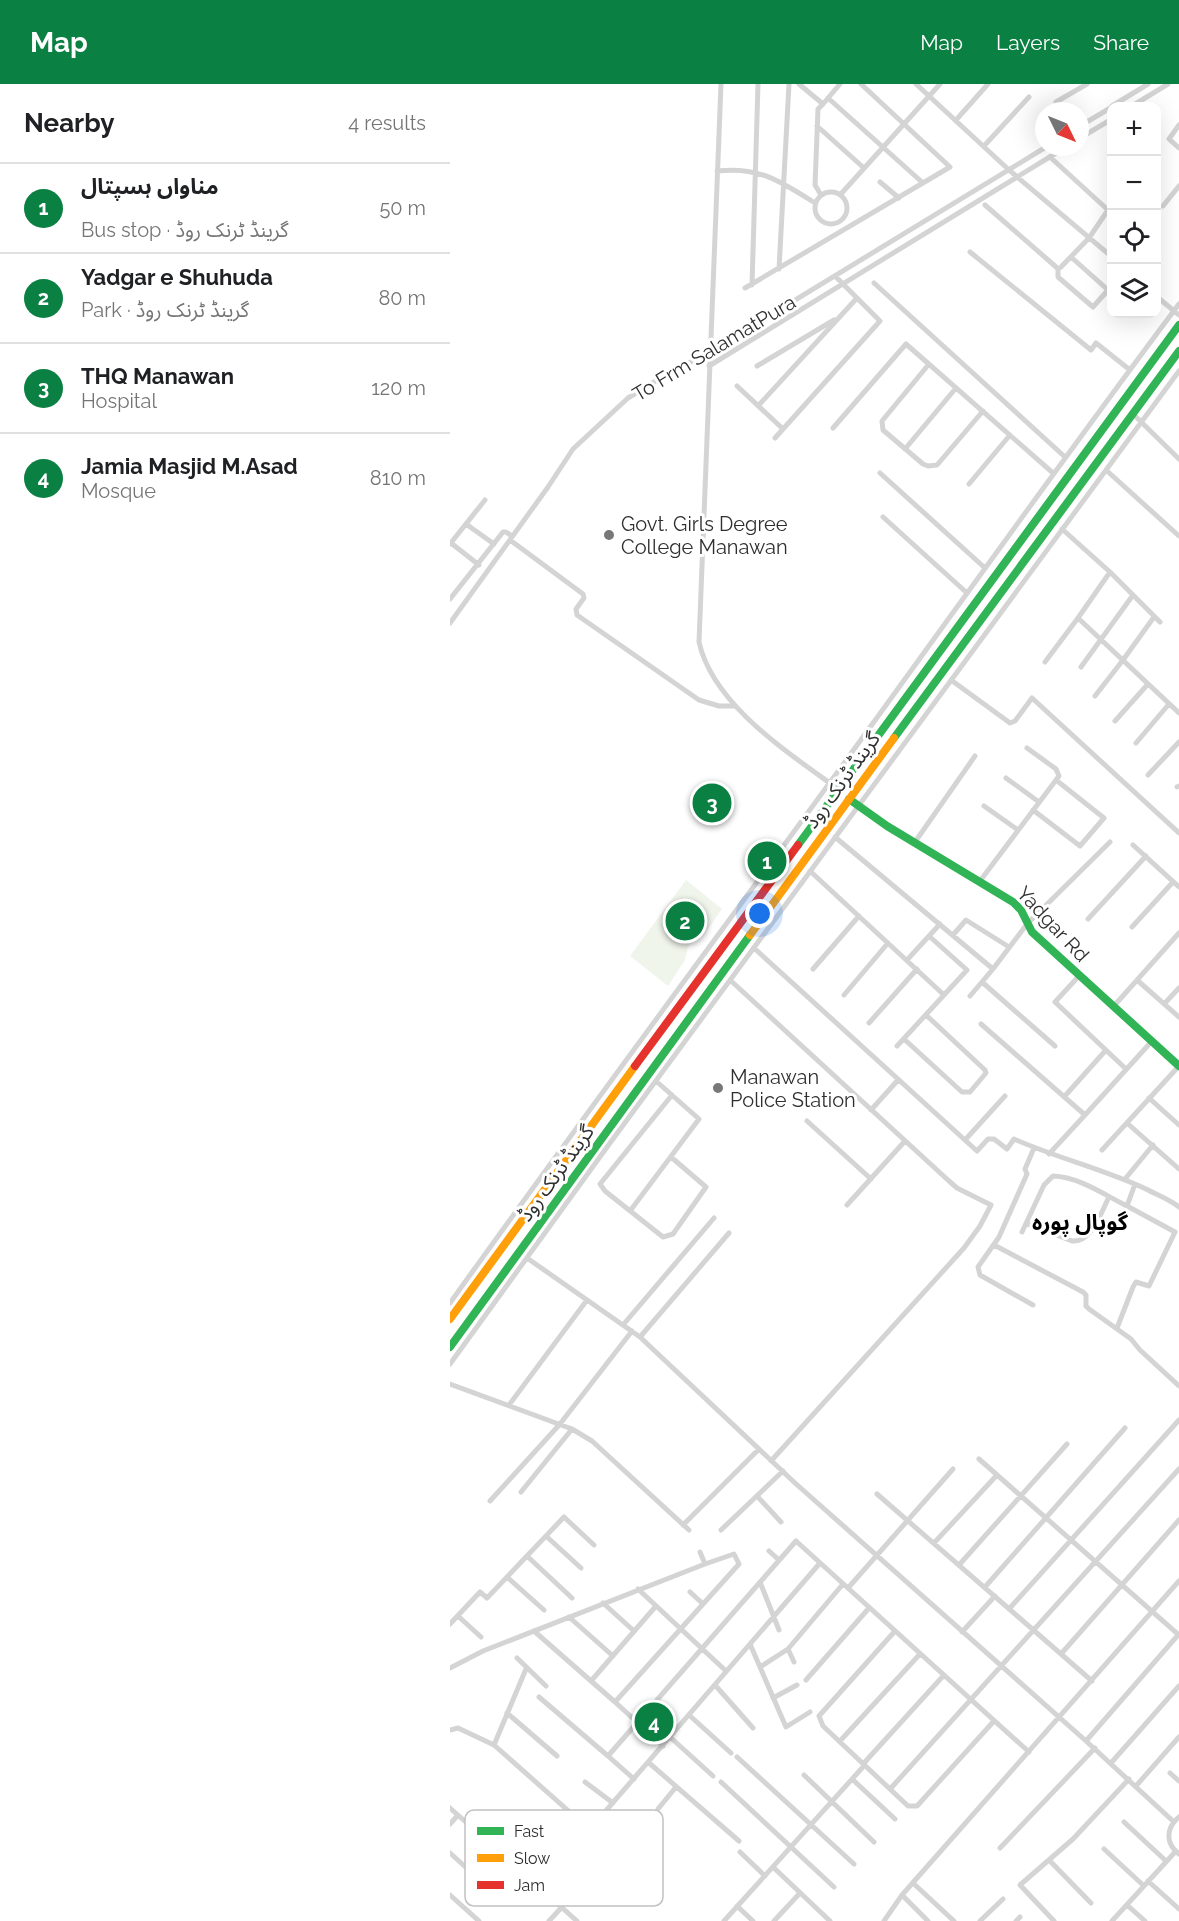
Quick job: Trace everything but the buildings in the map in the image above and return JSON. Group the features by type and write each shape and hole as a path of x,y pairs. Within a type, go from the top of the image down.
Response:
{"main road":[{"name":"گرینڈ ٹرنک روڈ","path":"450,1319 1179,325"},
{"name":"گرینڈ ٹرنک روڈ","path":"450,1347 1179,351"},
{"path":"1143,375 1155,383"},
{"name":"Yadgar Rd","path":"849,799 1013,902 1021,910 1032,932 1179,1066"},
{"path":"712,961 725,969"}],"street":[{"path":"722,84 699,642 717,685 735,706 760,729 838,789"},
{"path":"752,285 758,84"},
{"path":"779,269 789,84"},
{"path":"799,84 823,104"},
{"path":"821,195 815,185 818,109 840,84"},
{"path":"745,288 950,167 861,84"},
{"path":"916,84 1009,170 1107,254"},
{"path":"840,195 940,84"},
{"path":"956,120 988,84"},
{"path":"1056,102 1087,84"},
{"path":"1118,102 1139,86 1148,84"},
{"path":"1138,102 1168,84"},
{"path":"984,146 1029,97"},
{"path":"828,98 923,183"},
{"path":"1089,121 1107,110"},
{"path":"1089,133 1107,122"},
{"path":"1179,125 1169,139 1179,148"},
{"path":"817,126 864,168"},
{"name":"To Frm SalamatPura","path":"450,623 573,449 628,398 710,352 1035,154"},
{"path":"710,366 1050,157 1108,210 1089,238 1058,268"},
{"path":"717,171 737,169 756,172 783,183 815,203"},
{"path":"880,182 899,198"},
{"path":"1163,206 1179,186"},
{"path":"828,192 840,195 847,206 845,215 839,222 831,224 822,222 816,216 815,203 821,195 828,192"},
{"path":"986,205 1058,268 1058,277 1093,307 1108,290 1071,257"},
{"path":"839,222 844,231"},
{"path":"970,252 1091,350 1096,343 1130,370"},
{"path":"775,438 880,321 835,276"},
{"path":"874,283 1065,457"},
{"path":"758,406 857,298"},
{"path":"1161,300 1176,313"},
{"path":"450,1303 1053,473 1176,313 1179,304"},
{"path":"757,366 840,316"},
{"path":"833,428 906,344 1053,473"},
{"path":"929,364 881,424 883,430 923,464 937,465 983,411"},
{"path":"450,1364 1179,371"},
{"path":"737,386 783,429"},
{"path":"905,449 956,388"},
{"path":"1133,414 1179,459"},
{"path":"969,484 1010,435"},
{"path":"1106,470 1179,536"},
{"path":"880,473 985,568"},
{"path":"479,564 451,543 485,500"},
{"path":"882,517 967,593"},
{"path":"466,524 494,544"},
{"path":"1062,529 1110,572 1160,622"},
{"path":"450,599 505,531 583,594 584,598 576,609 578,615 699,700 719,706 735,706"},
{"path":"1045,662 1110,572"},
{"path":"1081,667 1133,595"},
{"path":"1095,696 1154,616"},
{"path":"1078,618 1179,713"},
{"path":"951,680 1010,723 1015,721 1032,698 1179,833"},
{"path":"1115,721 1148,684"},
{"path":"1136,743 1169,704"},
{"path":"1148,775 1179,742"},
{"path":"980,881 1059,776 1056,769 1028,748"},
{"path":"915,842 975,756"},
{"path":"1006,778 1039,802"},
{"path":"1033,810 1080,846 1104,818 1056,780"},
{"path":"984,806 1018,831"},
{"path":"835,837 993,969"},
{"path":"789,839 797,845"},
{"path":"970,996 1027,924 1110,842"},
{"path":"1133,844 1179,887"},
{"path":"1088,919 1146,856"},
{"path":"810,871 944,994"},
{"path":"1132,927 1173,882"},
{"path":"813,969 859,916"},
{"path":"953,935 966,920 1010,947"},
{"path":"907,960 940,924"},
{"path":"1113,1007 1179,933"},
{"path":"897,1046 967,970 929,936"},
{"path":"1173,940 1179,946"},
{"path":"844,995 888,943"},
{"path":"754,948 977,1151 988,1139 994,1139 1007,1149 1014,1139 1049,1154 1125,1179 1164,1197 1179,1207"},
{"path":"869,1023 917,969"},
{"path":"1079,976 1055,1002 1126,1069"},
{"path":"730,980 957,1188 991,1205 980,1226 964,1248 771,1461"},
{"path":"1137,980 1179,1017"},
{"path":"982,982 1055,1046"},
{"path":"1164,1004 1179,988"},
{"path":"904,1039 962,1092 970,1092 986,1070 926,1015"},
{"path":"981,1024 1084,1115"},
{"path":"1049,1154 1152,1041"},
{"path":"638,1042 647,1049"},
{"path":"1064,1096 1106,1050"},
{"path":"1102,1150 1179,1066"},
{"path":"871,1110 898,1080"},
{"path":"630,1211 699,1119 656,1081"},
{"path":"671,1157 706,1187 673,1234 665,1237 660,1236 602,1189 600,1184 672,1095"},
{"path":"965,1140 1005,1096"},
{"path":"1149,1098 1179,1125"},
{"path":"807,1121 872,1179"},
{"path":"1127,1123 1179,1169"},
{"path":"847,1204 905,1141"},
{"path":"1125,1179 1153,1145"},
{"path":"1033,1305 980,1275 978,1267 994,1245 1027,1174 1025,1169 1034,1148"},
{"path":"1022,1232 1044,1185 1053,1176 1079,1181 1175,1232 1149,1286 1136,1282 1133,1287 1118,1328"},
{"path":"1127,1206 1135,1184"},
{"path":"1026,1222 1078,1242 1084,1239 1094,1226 1109,1197"},
{"path":"623,1325 714,1218"},
{"path":"640,1337 729,1233"},
{"path":"994,1245 1083,1292 1086,1295 1086,1306 1089,1309 1118,1328 1179,1386"},
{"path":"527,1258 640,1337 771,1461 1095,1748 1174,1822"},
{"path":"509,1406 587,1300"},
{"path":"490,1501 560,1424 632,1331"},
{"path":"450,1384 573,1429 592,1441 689,1530"},
{"path":"1009,1609 1179,1420"},
{"path":"985,1587 1125,1428"},
{"path":"521,1492 573,1429"},
{"path":"959,1565 1067,1444"},
{"path":"683,1525 759,1449"},
{"path":"979,1459 1179,1634 1086,1740"},
{"path":"760,1667 789,1649 953,1469"},
{"path":"891,1788 1179,1469"},
{"path":"721,1530 783,1471"},
{"path":"934,1543 997,1475"},
{"path":"877,1494 1092,1681"},
{"path":"757,1496 781,1522"},
{"path":"450,1624 480,1592 487,1598 564,1517 594,1545"},
{"path":"1061,1654 1179,1520"},
{"path":"546,1536 581,1568"},
{"path":"608,1756 796,1540 1029,1752"},
{"path":"769,1551 779,1560"},
{"path":"700,1552 705,1564"},
{"path":"450,1668 474,1655 638,1589 734,1554 739,1564 615,1702"},
{"path":"527,1556 572,1598"},
{"path":"607,1810 820,1563"},
{"path":"507,1577 544,1610"},
{"path":"884,1921 902,1895 1179,1581"},
{"path":"759,1582 779,1630"},
{"path":"638,1589 726,1671"},
{"path":"690,1592 702,1603"},
{"path":"962,1632 995,1596"},
{"path":"603,1604 634,1631"},
{"path":"591,1681 656,1606"},
{"path":"806,1680 869,1608"},
{"path":"458,1616 481,1637"},
{"path":"569,1617 613,1656"},
{"path":"534,1631 663,1746"},
{"path":"895,1631 819,1716 823,1726 863,1766 891,1788 908,1806 917,1806 994,1721"},
{"path":"750,1644 786,1727 810,1713"},
{"path":"789,1649 794,1662"},
{"path":"840,1741 920,1654"},
{"path":"517,1658 546,1686"},
{"path":"494,1745 526,1669"},
{"path":"724,1921 944,1675"},
{"path":"715,1685 753,1728"},
{"path":"773,1698 797,1685"},
{"path":"1111,1763 1179,1686"},
{"path":"539,1697 634,1779"},
{"path":"507,1713 557,1756"},
{"path":"689,1715 731,1753"},
{"path":"450,1730 458,1728 494,1745 567,1810"},
{"path":"670,1737 713,1776"},
{"path":"1136,1786 1179,1737"},
{"path":"1000,1848 1095,1748"},
{"path":"737,1756 854,1864"},
{"path":"648,1762 739,1841"},
{"path":"1170,1773 1179,1781"},
{"path":"804,1775 874,1842"},
{"path":"852,1779 896,1819"},
{"path":"1054,1921 1020,1885 1073,1839 1129,1779"},
{"path":"585,1782 613,1803"},
{"path":"721,1782 834,1887"},
{"path":"658,1809 676,1787"},
{"path":"450,1808 465,1821"},
{"path":"450,1824 458,1815"},
{"path":"1112,1921 1177,1852 1171,1846 1168,1834 1179,1817"},
{"path":"1124,1822 1167,1861"},
{"path":"1104,1849 1178,1907"},
{"path":"740,1852 765,1876"},
{"path":"450,1853 465,1867"},
{"path":"1049,1860 1091,1904"},
{"path":"773,1867 830,1921"},
{"path":"913,1883 954,1921"},
{"path":"774,1921 800,1893"},
{"path":"450,1895 479,1921"},
{"path":"902,1895 928,1921"},
{"path":"980,1921 1003,1899"},
{"path":"1127,1905 1145,1921"},
{"path":"737,1906 753,1921"},
{"path":"549,1921 562,1907 577,1921"}],"shaded area":[{"path":"686,880 722,909 705,933 695,938 688,947 685,960 668,986 630,956"}],"traffic: fast":[{"path":"798,845 1179,325"},
{"path":"894,738 1179,351"},
{"path":"849,799 887,826 1013,902 1021,910 1032,932 1179,1066"},
{"path":"450,1347 750,935"}],"traffic: slow":[{"path":"750,935 894,738"},
{"path":"450,1319 635,1066"}],"traffic: jam":[{"path":"635,1066 798,845"}],"place":[{"name":"Govt. Girls Degree College Manawan","path":"609,535"},
{"name":"THQ Manawan","path":"712,803"},
{"name":"مناواں ہسپتال","path":"767,861"},
{"name":"Yadgar e Shuhuda","path":"685,921"},
{"name":"Manawan Police Station","path":"718,1088"},
{"name":"Jamia Masjid M.Asad","path":"654,1722"}],"district":[{"name":"گوپال پورہ","path":"1080,1222"}]}
